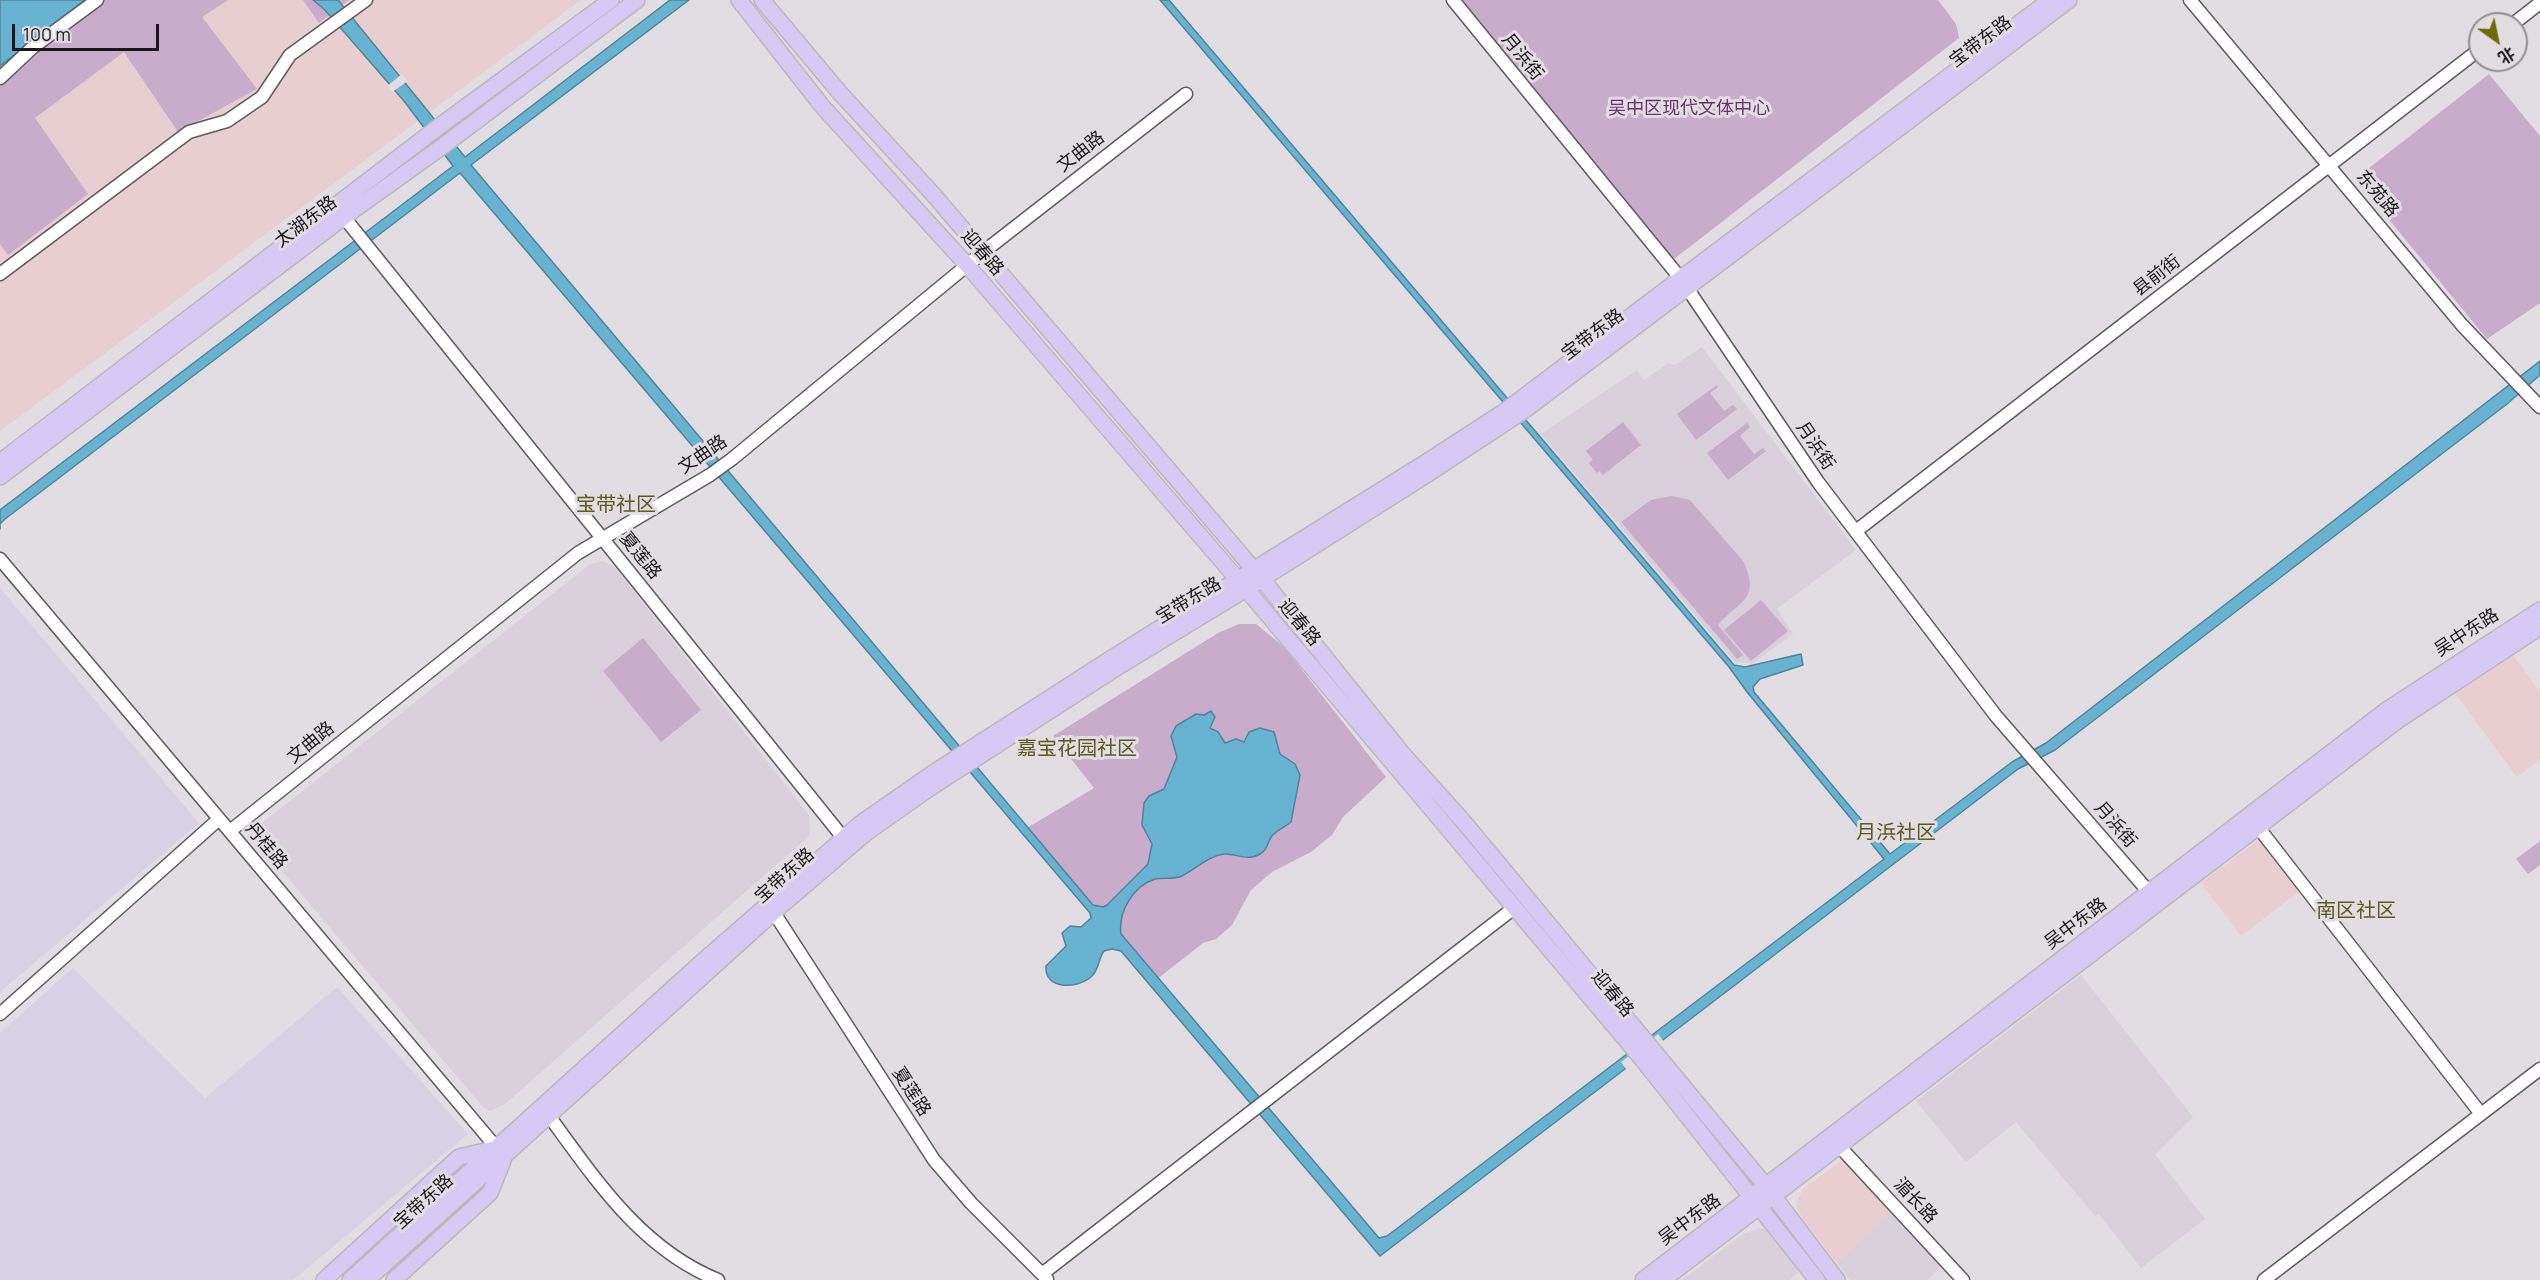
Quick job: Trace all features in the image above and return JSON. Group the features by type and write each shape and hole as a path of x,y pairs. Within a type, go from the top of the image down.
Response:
{"main road":[{"name":"太湖东路","path":"0,477 339,211 428,134 611,0"},
{"name":"太湖东路","path":"0,462 339,211 439,149 637,0"},
{"name":"迎春路","path":"739,0 822,106 967,265 1242,585 1514,908 1769,1191 1837,1280"},
{"name":"迎春路","path":"762,0 833,85 932,193 1258,574 1401,752 1463,821 1644,1051 1755,1202 1817,1280"},
{"name":"宝带东路","path":"1684,283 2050,0"},
{"name":"宝带东路","path":"367,1280 501,1152 846,842 1115,656 1242,585 1515,410 2068,0"},
{"name":"吴中东路","path":"1769,1191 1840,1147 2388,710 2540,610"},
{"name":"吴中东路","path":"1663,1280 1769,1191 2154,898 2258,827 2397,721 2540,627"},
{"name":"宝带东路","path":"350,1280 501,1152 549,1116 772,907"},
{"path":"324,1280 459,1157 501,1152 490,1193 393,1280"},
{"name":"吴中东路","path":"1643,1280 1755,1202"}],"street":[{"path":"0,78 32,48 97,0"},
{"path":"0,274 189,132 227,121 262,97 290,55 366,0"},
{"name":"月浜街","path":"1453,0 1684,283 1818,482 1996,716 2154,898"},
{"name":"东苑路","path":"2190,0 2462,325 2540,407"},
{"name":"县前街","path":"1856,531 2468,58"},
{"name":"文曲路","path":"230,831 579,553 727,463 967,265 1186,94"},
{"name":"夏莲路","path":"339,211 846,842"},
{"name":"丹桂路","path":"0,559 501,1152"},
{"path":"0,1014 219,819"},
{"path":"2258,827 2481,1114"},
{"name":"夏莲路","path":"772,907 934,1160 958,1190 1045,1277"},
{"path":"1045,1277 1514,908"},
{"path":"2264,1280 2540,1070"},
{"path":"549,1116 627,1218 665,1252 698,1272 718,1280"},
{"name":"湄长路","path":"1840,1147 1963,1280"}],"shaded area":[{"path":"116,0 581,0 0,431 0,89"},
{"path":"1702,347 1856,550 1777,609 1793,634 1752,664 1735,662 1541,434 1637,370 1644,380 1667,364 1675,365"},
{"path":"602,561 615,567 809,815 810,835 505,1104 490,1111 483,1107 258,843 257,830 262,823 589,565"},
{"path":"0,588 199,823 0,992"},
{"path":"2513,655 2540,692 2540,759 2517,777 2454,692"},
{"path":"2261,838 2302,889 2241,936 2201,883"},
{"path":"73,968 205,1098 337,987 468,1134 293,1280 0,1280 0,1033"},
{"path":"2081,975 2193,1117 2155,1155 2205,1219 2141,1268 2099,1214 2095,1216 2016,1122 1966,1162 1916,1101"},
{"path":"1844,1159 1892,1211 1837,1263 1802,1218 1796,1204 1803,1189"},
{"path":"1892,1211 1941,1267 1927,1280 1850,1280 1837,1263"},
{"path":"1760,1228 1769,1231 1801,1269 1790,1280 1682,1280 1743,1234"}],"green space":[{"path":"0,0 228,0 202,17 257,89 178,132 124,52 35,118 88,194 8,255 0,244"},
{"path":"303,0 349,0 319,23"},
{"name":"吴中区现代文体中心","path":"1460,0 1938,0 1956,24 1959,38 1674,259 1668,256"},
{"path":"2489,74 2540,136 2540,303 2487,339 2359,183 2359,176"},
{"path":"1717,385 1718,387 1710,393 1724,411 1733,405 1737,409 1696,440 1677,414"},
{"path":"1623,422 1641,445 1603,475 1599,471 1597,473 1589,463 1593,460 1586,451"},
{"path":"1747,423 1750,427 1740,436 1754,454 1763,448 1766,451 1728,480 1707,453"},
{"path":"1671,496 1690,500 1743,561 1750,584 1749,592 1745,599 1718,625 1743,655 1737,659 1621,522 1651,500"},
{"path":"1761,600 1788,631 1751,661 1724,630"},
{"path":"1239,624 1256,624 1284,647 1386,777 1343,817 1332,835 1311,852 1272,872 1251,890 1232,925 1216,939 1203,943 1156,980 1027,828 1094,788 1053,736 1218,633"},
{"path":"643,638 701,710 661,742 603,671"},
{"path":"2540,841 2540,865 2528,874 2516,859"}],"water":[{"path":"0,0 85,0 0,66"},
{"path":"313,0 338,0 465,157 670,0 689,0 471,165 1093,905 1103,907 1107,905 1148,864 1152,844 1142,825 1144,803 1149,796 1164,789 1177,757 1171,736 1176,726 1196,714 1204,715 1211,711 1215,717 1210,728 1218,732 1225,743 1236,739 1244,742 1249,732 1260,728 1274,732 1280,754 1295,764 1300,775 1291,822 1270,838 1265,850 1260,854 1251,857 1218,855 1179,877 1147,882 1134,894 1125,909 1121,934 1379,1238 1387,1236 1884,859 1729,667 1160,0 1169,0 1734,665 1745,667 1801,654 1803,665 1760,679 1753,687 1754,692 1890,854 2012,762 2046,743 2540,361 2540,375 2507,404 2055,750 2018,769 1380,1256 1121,951 1112,949 1104,951 1096,972 1078,984 1062,985 1050,980 1046,966 1066,946 1062,933 1070,926 1081,927 1091,918 1090,913 460,173 0,524 0,510 453,166 404,101 325,10"}],"pier":[{"path":"402,74 408,81 392,92 387,86"},
{"path":"1658,1034 1664,1042 1627,1070 1621,1062"}],"district":[{"name":"宝带社区","path":"616,505"},
{"name":"嘉宝花园社区","path":"1077,749"},
{"name":"月浜社区","path":"1896,833"},
{"name":"南区社区","path":"2356,911"}]}
